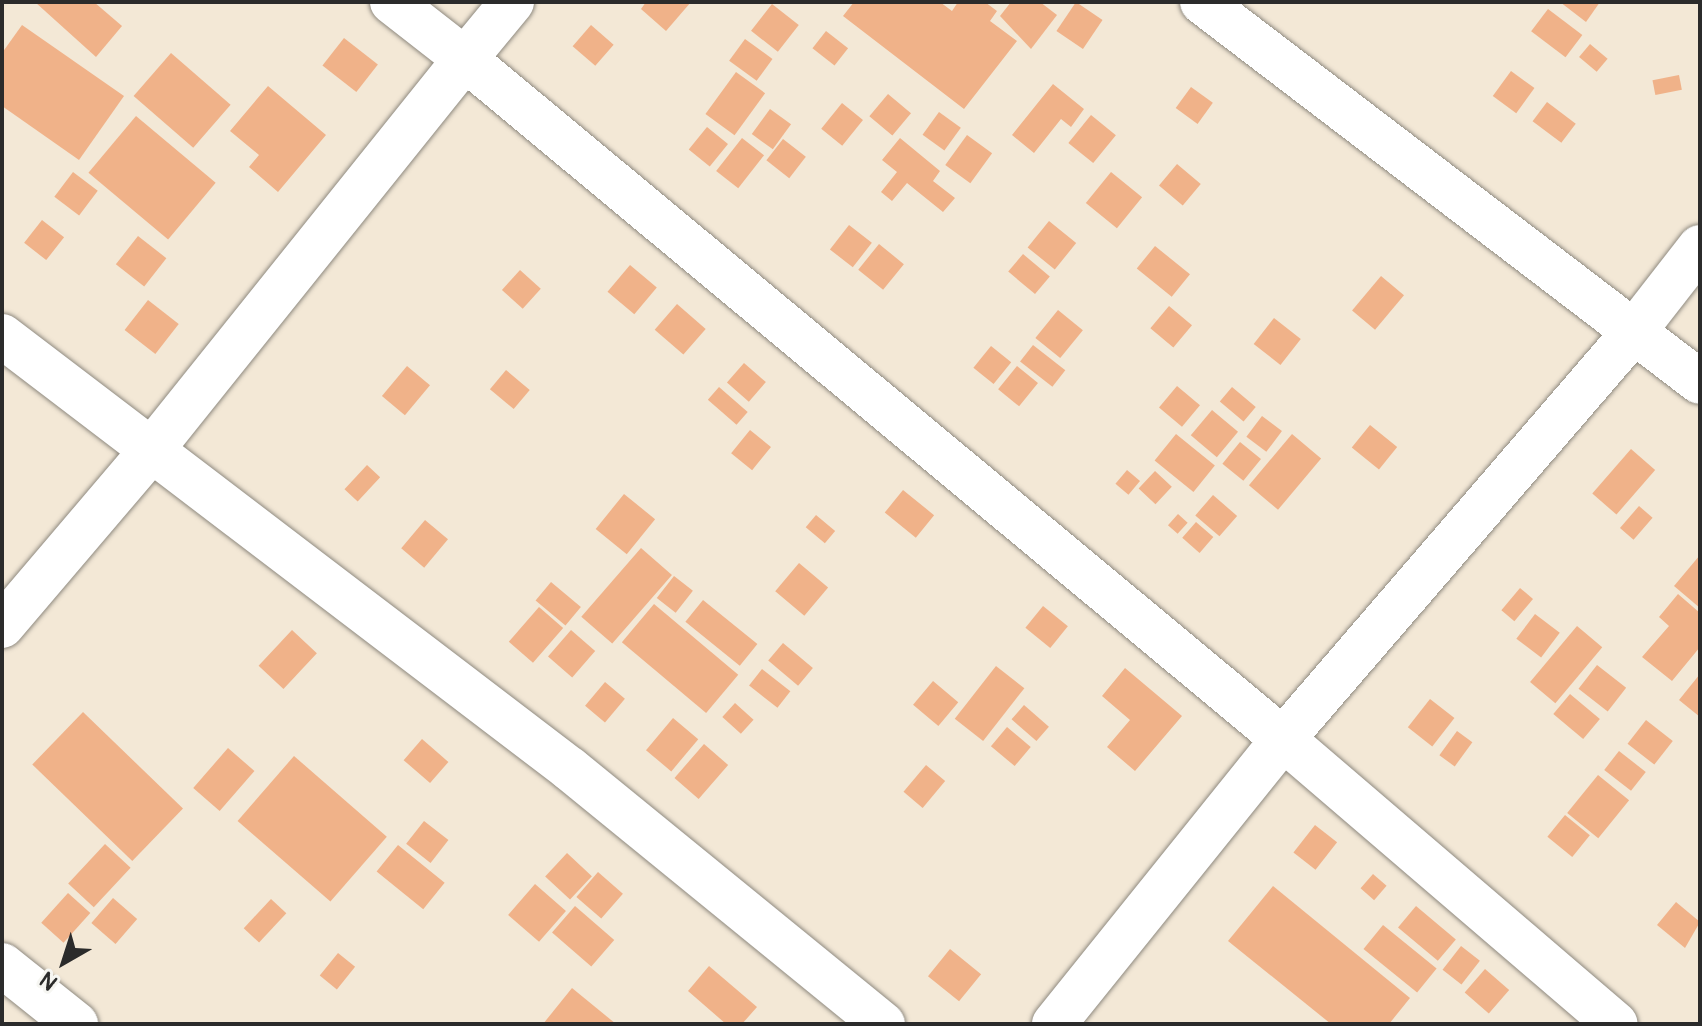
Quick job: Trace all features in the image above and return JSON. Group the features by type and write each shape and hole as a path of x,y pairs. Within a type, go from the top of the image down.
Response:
{"street":[{"path":"392,2 465,59 1283,739 1615,1024"},
{"path":"2,626 150,452 512,2"},
{"path":"1202,2 1700,382"},
{"path":"1054,1024 1283,739 1633,333 1700,247"},
{"path":"2,336 150,452 570,769 883,1024"},
{"path":"2,965 76,1024"}],"building":[{"path":"35,2 94,2 122,26 96,57"},
{"path":"646,2 691,2 666,31 641,9"},
{"path":"854,2 940,2 952,11 958,2 985,2 997,11 990,21 1017,41 964,109 843,16"},
{"path":"1011,2 1040,2 1057,15 1031,49 1000,16"},
{"path":"1076,2 1103,20 1083,49 1056,31"},
{"path":"1560,2 1600,2 1586,22"},
{"path":"772,4 799,25 778,52 751,31"},
{"path":"1548,9 1582,35 1565,57 1531,31"},
{"path":"22,25 124,96 79,160 2,106 2,53"},
{"path":"591,25 614,45 595,66 573,46"},
{"path":"826,31 848,48 835,66 812,48"},
{"path":"344,38 378,64 356,92 322,66"},
{"path":"745,39 773,59 757,81 729,61"},
{"path":"1590,44 1608,59 1597,72 1579,57"},
{"path":"171,53 231,105 193,148 134,96"},
{"path":"1511,71 1534,88 1516,113 1493,96"},
{"path":"736,72 765,93 735,135 705,114"},
{"path":"1679,75 1682,90 1655,95 1652,80"},
{"path":"1053,84 1084,109 1071,127 1061,119 1034,153 1012,135"},
{"path":"268,86 326,135 278,192 249,167 259,155 230,131"},
{"path":"1191,87 1213,103 1198,124 1176,108"},
{"path":"888,94 911,113 892,135 869,116"},
{"path":"1547,102 1576,124 1561,143 1533,121"},
{"path":"842,103 863,120 842,146 821,129"},
{"path":"770,109 791,124 773,149 752,134"},
{"path":"939,112 961,128 944,151 923,135"},
{"path":"1091,115 1116,135 1093,163 1068,143"},
{"path":"136,116 216,183 168,240 88,173"},
{"path":"707,127 728,144 710,167 689,150"},
{"path":"967,135 992,153 970,183 945,165"},
{"path":"742,138 764,155 738,188 716,171"},
{"path":"900,138 940,171 933,181 955,198 943,212 907,183 892,201 881,192 897,172 882,160"},
{"path":"783,139 806,157 789,178 766,160"},
{"path":"1177,164 1201,184 1183,205 1159,185"},
{"path":"73,172 98,191 79,215 54,197"},
{"path":"1111,172 1142,197 1117,228 1086,203"},
{"path":"42,220 64,237 46,260 24,243"},
{"path":"1049,221 1076,243 1055,269 1028,247"},
{"path":"849,225 872,243 853,267 830,249"},
{"path":"138,236 166,258 144,287 116,264"},
{"path":"879,244 904,264 883,290 858,270"},
{"path":"1155,246 1190,274 1172,297 1137,269"},
{"path":"1023,254 1050,276 1035,294 1008,272"},
{"path":"630,265 657,287 634,314 608,292"},
{"path":"520,270 541,289 523,309 502,290"},
{"path":"1381,276 1404,295 1375,330 1352,310"},
{"path":"148,300 179,324 155,354 125,330"},
{"path":"677,304 706,329 683,355 655,330"},
{"path":"1169,306 1192,325 1173,347 1150,328"},
{"path":"1058,310 1083,330 1060,358 1035,338"},
{"path":"1274,318 1301,339 1280,365 1254,344"},
{"path":"1033,345 1065,370 1052,387 1020,362"},
{"path":"991,346 1011,362 994,384 973,368"},
{"path":"744,363 766,382 749,402 727,383"},
{"path":"407,366 430,385 405,415 382,396"},
{"path":"1017,366 1038,383 1019,406 998,389"},
{"path":"506,370 530,390 514,409 490,389"},
{"path":"1177,386 1200,405 1182,427 1159,407"},
{"path":"719,387 748,412 737,425 708,400"},
{"path":"1232,387 1256,407 1244,421 1220,402"},
{"path":"1212,410 1238,432 1217,457 1191,435"},
{"path":"1262,416 1282,431 1266,452 1246,437"},
{"path":"1370,425 1397,447 1379,470 1352,448"},
{"path":"750,430 771,447 752,470 731,453"},
{"path":"1176,434 1215,465 1193,492 1155,460"},
{"path":"1292,434 1321,458 1278,510 1249,485"},
{"path":"1240,442 1261,459 1243,481 1222,464"},
{"path":"1631,449 1655,470 1616,515 1592,494"},
{"path":"367,465 380,477 358,501 344,489"},
{"path":"1127,470 1140,481 1128,495 1115,484"},
{"path":"1155,471 1172,487 1155,504 1139,489"},
{"path":"903,490 934,515 916,538 885,513"},
{"path":"624,494 655,519 627,554 596,529"},
{"path":"1213,495 1237,516 1219,536 1195,515"},
{"path":"1639,506 1653,518 1634,540 1620,528"},
{"path":"1178,514 1188,523 1178,534 1168,525"},
{"path":"816,515 835,531 825,543 806,527"},
{"path":"425,520 448,539 424,568 401,548"},
{"path":"1196,522 1213,537 1200,553 1182,538"},
{"path":"641,548 672,575 612,644 581,617"},
{"path":"1700,555 1700,608 1674,586"},
{"path":"799,563 828,587 804,616 775,591"},
{"path":"674,576 693,591 676,613 657,598"},
{"path":"551,582 581,607 565,625 536,600"},
{"path":"1520,588 1533,599 1514,621 1501,610"},
{"path":"1678,594 1700,613 1700,647 1672,681 1642,657 1669,626 1659,617"},
{"path":"703,600 757,644 740,666 685,622"},
{"path":"654,604 738,675 706,713 622,642"},
{"path":"1043,606 1068,626 1050,648 1025,628"},
{"path":"539,607 563,628 533,663 509,642"},
{"path":"1535,614 1560,633 1541,657 1516,639"},
{"path":"1577,626 1602,647 1555,703 1530,682"},
{"path":"292,630 317,653 283,689 259,666"},
{"path":"571,630 595,651 572,677 548,656"},
{"path":"783,643 813,668 798,686 768,661"},
{"path":"1597,665 1626,688 1608,711 1579,689"},
{"path":"996,666 1024,688 983,741 955,719"},
{"path":"1125,668 1182,716 1135,771 1107,747 1130,720 1102,696"},
{"path":"762,669 790,691 777,708 749,686"},
{"path":"1700,674 1700,717 1679,700"},
{"path":"933,681 958,702 938,726 913,705"},
{"path":"605,682 625,699 605,722 585,706"},
{"path":"1570,694 1600,719 1583,739 1553,714"},
{"path":"1430,699 1454,718 1432,746 1408,727"},
{"path":"735,703 754,720 741,734 722,717"},
{"path":"1024,705 1049,727 1036,741 1012,719"},
{"path":"83,712 183,809 132,861 32,765"},
{"path":"673,718 698,739 671,771 646,750"},
{"path":"1646,720 1673,741 1654,765 1628,744"},
{"path":"1007,727 1031,747 1015,766 991,746"},
{"path":"1457,731 1472,742 1455,766 1439,755"},
{"path":"422,739 448,762 430,783 404,760"},
{"path":"704,744 728,765 699,799 674,778"},
{"path":"228,748 254,771 220,811 193,788"},
{"path":"1619,751 1646,772 1631,791 1604,770"},
{"path":"294,756 387,837 330,902 238,821"},
{"path":"926,765 945,781 923,808 904,792"},
{"path":"1598,775 1629,800 1598,838 1567,813"},
{"path":"1565,815 1590,835 1572,857 1547,837"},
{"path":"424,821 448,840 431,863 406,844"},
{"path":"1315,825 1337,842 1316,870 1293,853"},
{"path":"105,844 131,868 94,907 68,883"},
{"path":"398,845 445,883 423,909 377,871"},
{"path":"567,853 592,876 570,900 545,876"},
{"path":"598,872 623,894 601,919 576,897"},
{"path":"1373,874 1387,886 1374,900 1361,888"},
{"path":"535,884 566,911 539,942 508,915"},
{"path":"1273,886 1410,998 1389,1024 1331,1024 1228,941"},
{"path":"68,893 90,913 64,943 41,923"},
{"path":"113,898 137,919 116,944 91,923"},
{"path":"271,899 286,913 259,943 244,928"},
{"path":"1676,902 1700,922 1685,948 1657,925"},
{"path":"575,906 614,940 591,967 552,932"},
{"path":"1416,906 1456,939 1438,961 1398,927"},
{"path":"1383,925 1437,968 1417,993 1363,949"},
{"path":"1461,946 1480,961 1461,984 1443,970"},
{"path":"950,949 981,974 959,1001 928,976"},
{"path":"338,953 355,967 337,989 320,976"},
{"path":"709,966 757,1007 742,1024 726,1024 688,991"},
{"path":"1485,969 1509,990 1489,1013 1465,992"},
{"path":"572,988 616,1024 543,1024"}]}
